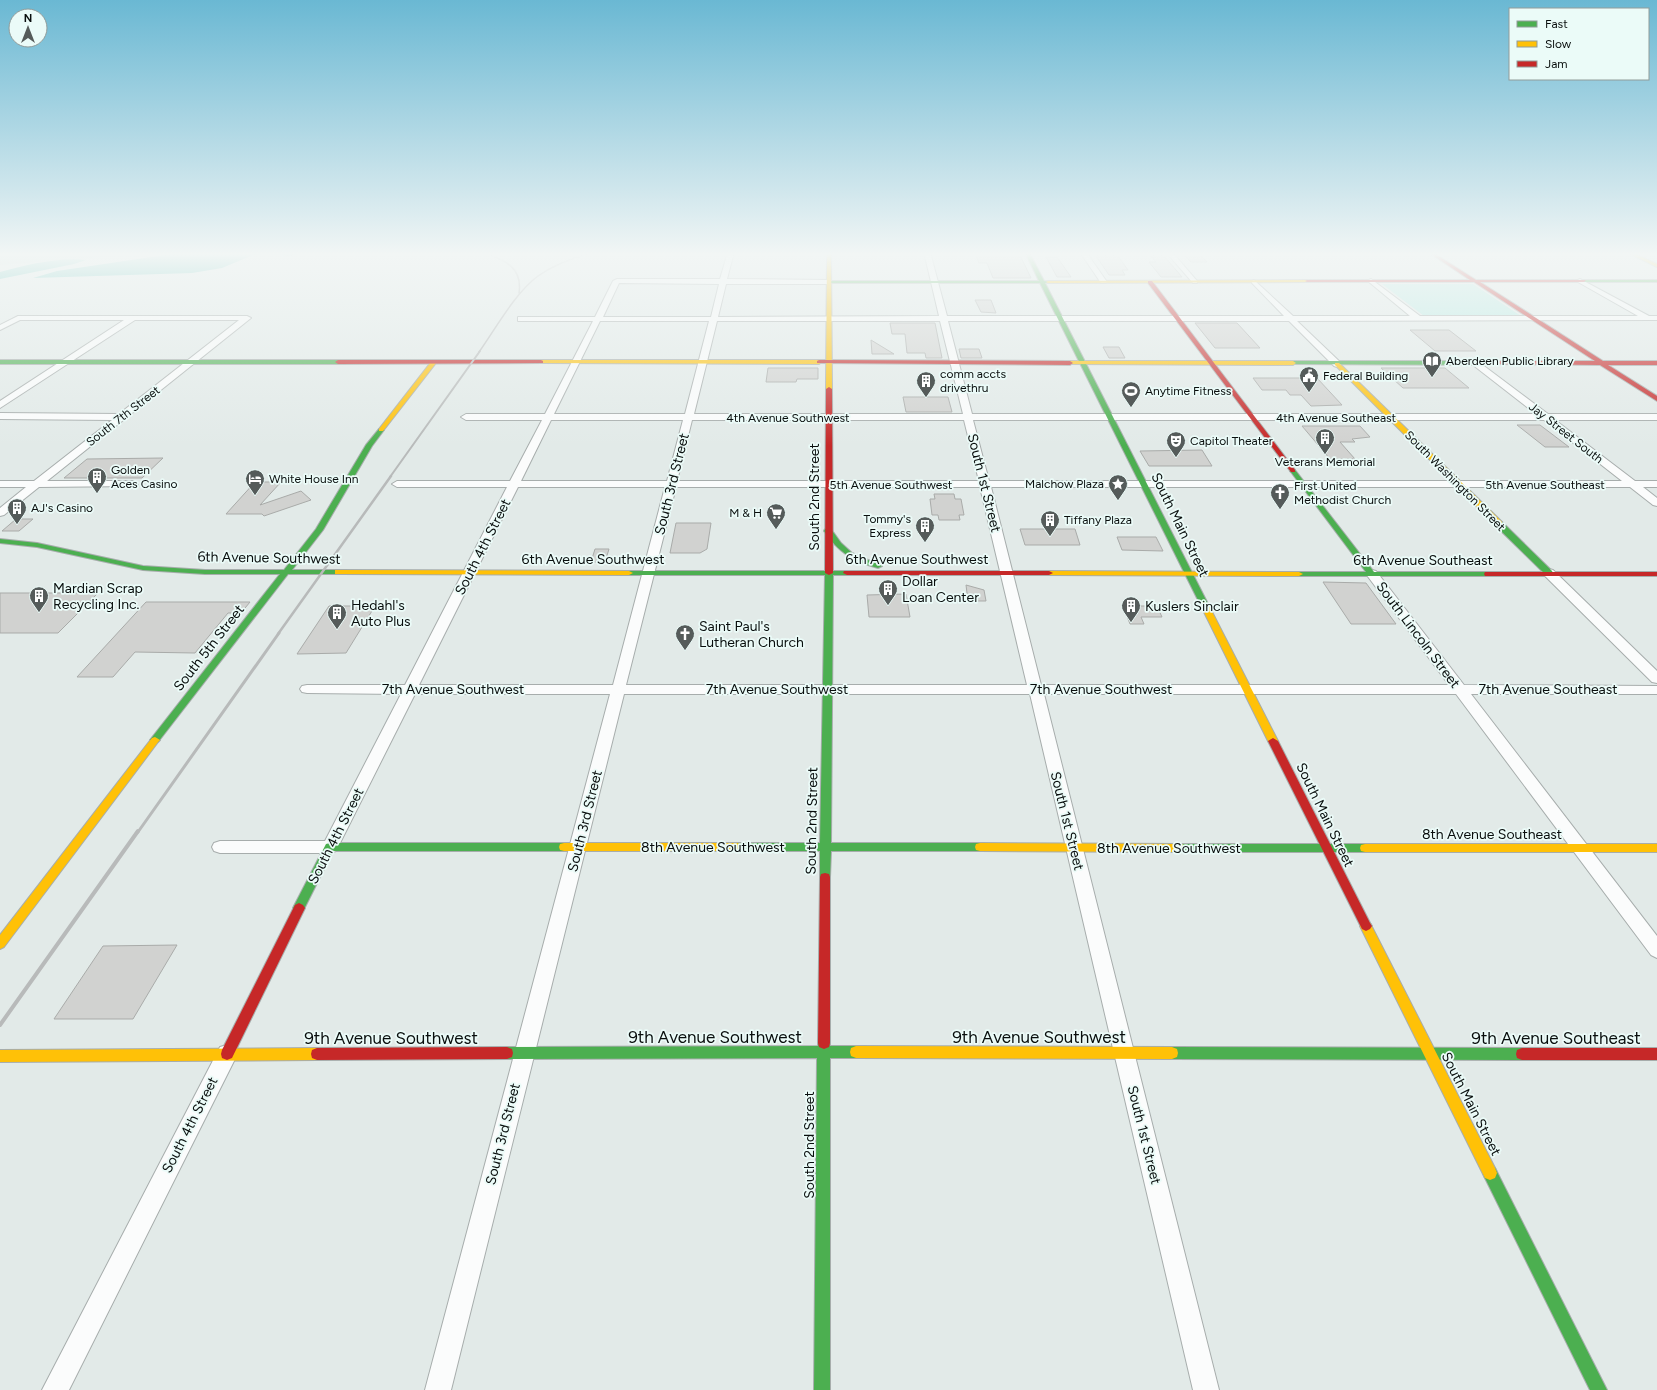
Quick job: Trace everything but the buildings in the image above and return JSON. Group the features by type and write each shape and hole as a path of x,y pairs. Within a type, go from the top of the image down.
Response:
{"main road":[{"path":"1533,318 1657,399"},
{"name":"South 2nd Street","path":"822,1390 825,847 829,573 828,319"},
{"name":"South Main Street","path":"1061,319 1599,1390"},
{"name":"South Lincoln Street","path":"1178,319 1372,574"},
{"path":"0,362 576,364 1657,363"},
{"name":"South 5th Street","path":"0,944 196,687 319,530 340,498 369,445 433,363"},
{"name":"South Washington Street","path":"1337,364 1549,573"},
{"path":"828,531 840,550 851,558 880,567 919,574"},
{"name":"6th Avenue Southwest","path":"0,541 37,545 125,564 161,570 205,572 470,574 1188,574"},
{"name":"6th Avenue Southeast","path":"1188,574 1657,574"},
{"name":"8th Avenue Southwest","path":"330,847 1326,849"},
{"name":"South 4th Street","path":"227,1054 330,847"},
{"name":"8th Avenue Southeast","path":"1326,849 1657,848"},
{"name":"9th Avenue Southwest","path":"0,1056 824,1052 1430,1054"},
{"name":"9th Avenue Southeast","path":"1430,1054 1657,1054"}],"street":[{"name":"South Washington Street","path":"1291,317 1337,364"},
{"path":"0,328 18,318 133,318"},
{"path":"0,405 133,318"},
{"name":"South 7th Street","path":"0,513 247,318 133,318"},
{"path":"521,319 1657,318"},
{"name":"South 4th Street","path":"330,847 599,319"},
{"name":"South 3rd Street","path":"438,1390 714,319"},
{"name":"South 1st Street","path":"943,319 985,484 1206,1390"},
{"name":"Jay Street South","path":"1476,363 1657,503"},
{"path":"0,416 122,417"},
{"name":"4th Avenue Southeast","path":"1110,418 1657,417"},
{"name":"4th Avenue Southwest","path":"466,418 1110,418"},
{"path":"0,484 133,484"},
{"name":"5th Avenue Southwest","path":"397,484 1145,485"},
{"name":"5th Avenue Southeast","path":"1145,485 1657,484"},
{"name":"South Washington Street","path":"1549,573 1657,679"},
{"name":"South Lincoln Street","path":"1372,574 1657,950"},
{"name":"7th Avenue Southwest","path":"307,689 1247,689"},
{"name":"7th Avenue Southeast","path":"1247,689 1657,690"},
{"name":"8th Avenue Southwest","path":"220,847 330,847"},
{"name":"South 4th Street","path":"55,1390 227,1054"}],"railway":[{"path":"479,352 502,317"},
{"path":"390,477 480,351"},
{"path":"278,634 391,476"},
{"path":"138,832 279,633"},
{"path":"0,1025 138,831"}],"traffic: fast":[{"path":"1060,317 1204,604"},
{"path":"0,362 338,362"},
{"path":"1293,363 1486,363"},
{"path":"155,740 319,530 369,445 381,430"},
{"path":"1293,471 1372,574"},
{"path":"1499,524 1549,573"},
{"path":"828,531 843,550 855,558 878,566"},
{"path":"0,541 37,545 143,568 205,572 338,572"},
{"path":"629,573 847,573"},
{"path":"825,877 829,573"},
{"path":"1299,574 1488,574"},
{"path":"299,908 330,847 564,847"},
{"path":"737,847 980,847"},
{"path":"1180,848 1365,848"},
{"path":"822,1390 824,1043"},
{"path":"507,1053 856,1052"},
{"path":"1172,1053 1522,1054"},
{"path":"1490,1173 1599,1390"}],"traffic: slow":[{"path":"829,317 829,389"},
{"path":"541,362 819,362"},
{"path":"381,430 433,363"},
{"path":"1070,363 1293,363"},
{"path":"1337,364 1499,524"},
{"path":"338,572 629,573"},
{"path":"1049,573 1299,574"},
{"path":"1204,604 1273,741"},
{"path":"0,944 155,740"},
{"path":"564,847 737,847"},
{"path":"980,847 1180,848"},
{"path":"1365,848 1657,848"},
{"path":"1366,926 1490,1173"},
{"path":"856,1052 1172,1053"},
{"path":"0,1056 317,1054"}],"traffic: jam":[{"path":"1176,317 1293,471"},
{"path":"1530,317 1657,399"},
{"path":"338,362 541,362"},
{"path":"819,362 1070,363"},
{"path":"1486,363 1657,363"},
{"path":"829,389 829,573"},
{"path":"847,573 1049,573"},
{"path":"1488,574 1657,574"},
{"path":"1273,741 1366,926"},
{"path":"824,1043 825,877"},
{"path":"227,1054 299,908"},
{"path":"317,1054 507,1053"},
{"path":"1522,1054 1657,1054"}],"place":[{"name":"Aberdeen Public Library","path":"1432,378"},
{"name":"Federal Building","path":"1309,393"},
{"name":"comm accts drivethru","path":"926,398"},
{"name":"Anytime Fitness","path":"1131,408"},
{"name":"Veterans Memorial","path":"1325,455"},
{"name":"Capitol Theater","path":"1176,458"},
{"name":"Golden Aces Casino","path":"97,494"},
{"name":"White House Inn","path":"255,496"},
{"name":"Malchow Plaza","path":"1118,501"},
{"name":"First United Methodist Church","path":"1280,510"},
{"name":"AJ's Casino","path":"17,525"},
{"name":"M & H","path":"776,530"},
{"name":"Tiffany Plaza","path":"1050,537"},
{"name":"Tommy's Express","path":"925,543"},
{"name":"Dollar Loan Center","path":"888,606"},
{"name":"Mardian Scrap Recycling Inc.","path":"39,613"},
{"name":"Kuslers Sinclair","path":"1131,623"},
{"name":"Hedahl's Auto Plus","path":"337,630"},
{"name":"Saint Paul's Lutheran Church","path":"685,651"}]}
